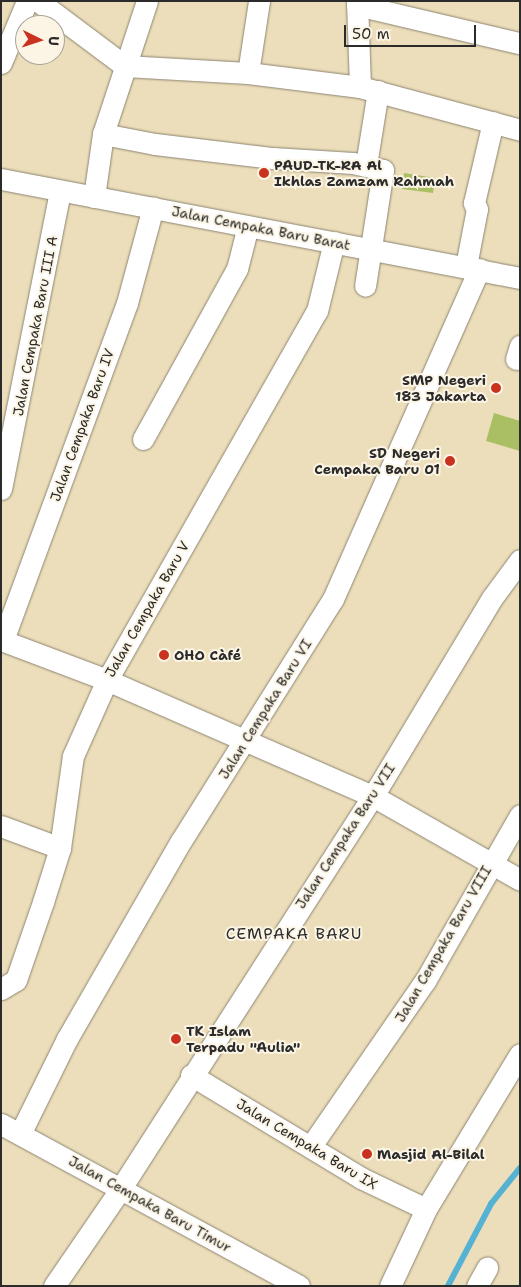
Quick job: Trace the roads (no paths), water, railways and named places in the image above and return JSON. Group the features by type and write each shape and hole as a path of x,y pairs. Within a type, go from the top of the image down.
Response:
{"street":[{"path":"1,63 28,1"},
{"path":"38,1 126,66 248,73 369,89 520,130"},
{"path":"94,197 103,134 147,1"},
{"path":"248,73 260,1"},
{"path":"366,286 372,251 374,167 369,89 357,3 520,43"},
{"name":"Jalan Cempaka Baru VI","path":"20,1134 68,1039 181,841 246,741 333,600 472,267 477,209 474,203 493,122"},
{"path":"103,134 190,149 374,167"},
{"name":"Jalan Cempaka Baru Barat","path":"1,179 60,192 153,207 334,242 372,251 472,267 520,278"},
{"name":"Jalan Cempaka Baru III A","path":"1,489 60,192"},
{"name":"Jalan Cempaka Baru IV","path":"2,640 127,303 153,207"},
{"path":"143,439 237,269 248,226"},
{"name":"Jalan Cempaka Baru V","path":"1,989 16,980 28,951 60,848 71,762 107,680 317,311 334,242"},
{"name":"Jalan Cempaka Baru VII","path":"54,1286 121,1188 191,1075 373,796 492,598 520,560"},
{"path":"2,640 107,680 373,796 520,880"},
{"name":"Jalan Cempaka Baru VIII","path":"311,1146 425,981 490,863 520,815"},
{"path":"1,826 60,848"},
{"path":"390,1286 426,1210 520,1054"},
{"name":"Jalan Cempaka Baru IX","path":"191,1075 361,1178 426,1210"},
{"name":"Jalan Cempaka Baru Timur","path":"1,1124 299,1286"}],"waterway":[{"path":"448,1286 491,1204 520,1168"}],"place":[{"name":"PAUD-TK-RA Al Ikhlas Zamzam Rahmah","path":"264,173"},
{"name":"SMP Negeri 183 Jakarta","path":"496,388"},
{"name":"SD Negeri Cempaka Baru 01","path":"450,461"},
{"name":"OHO Càfé","path":"164,655"},
{"name":"TK Islam Terpadu \"Aulia\"","path":"176,1039"},
{"name":"Masjid Al-Bilal","path":"367,1154"}],"district":[{"name":"CEMPAKA BARU","path":"294,934"}]}
